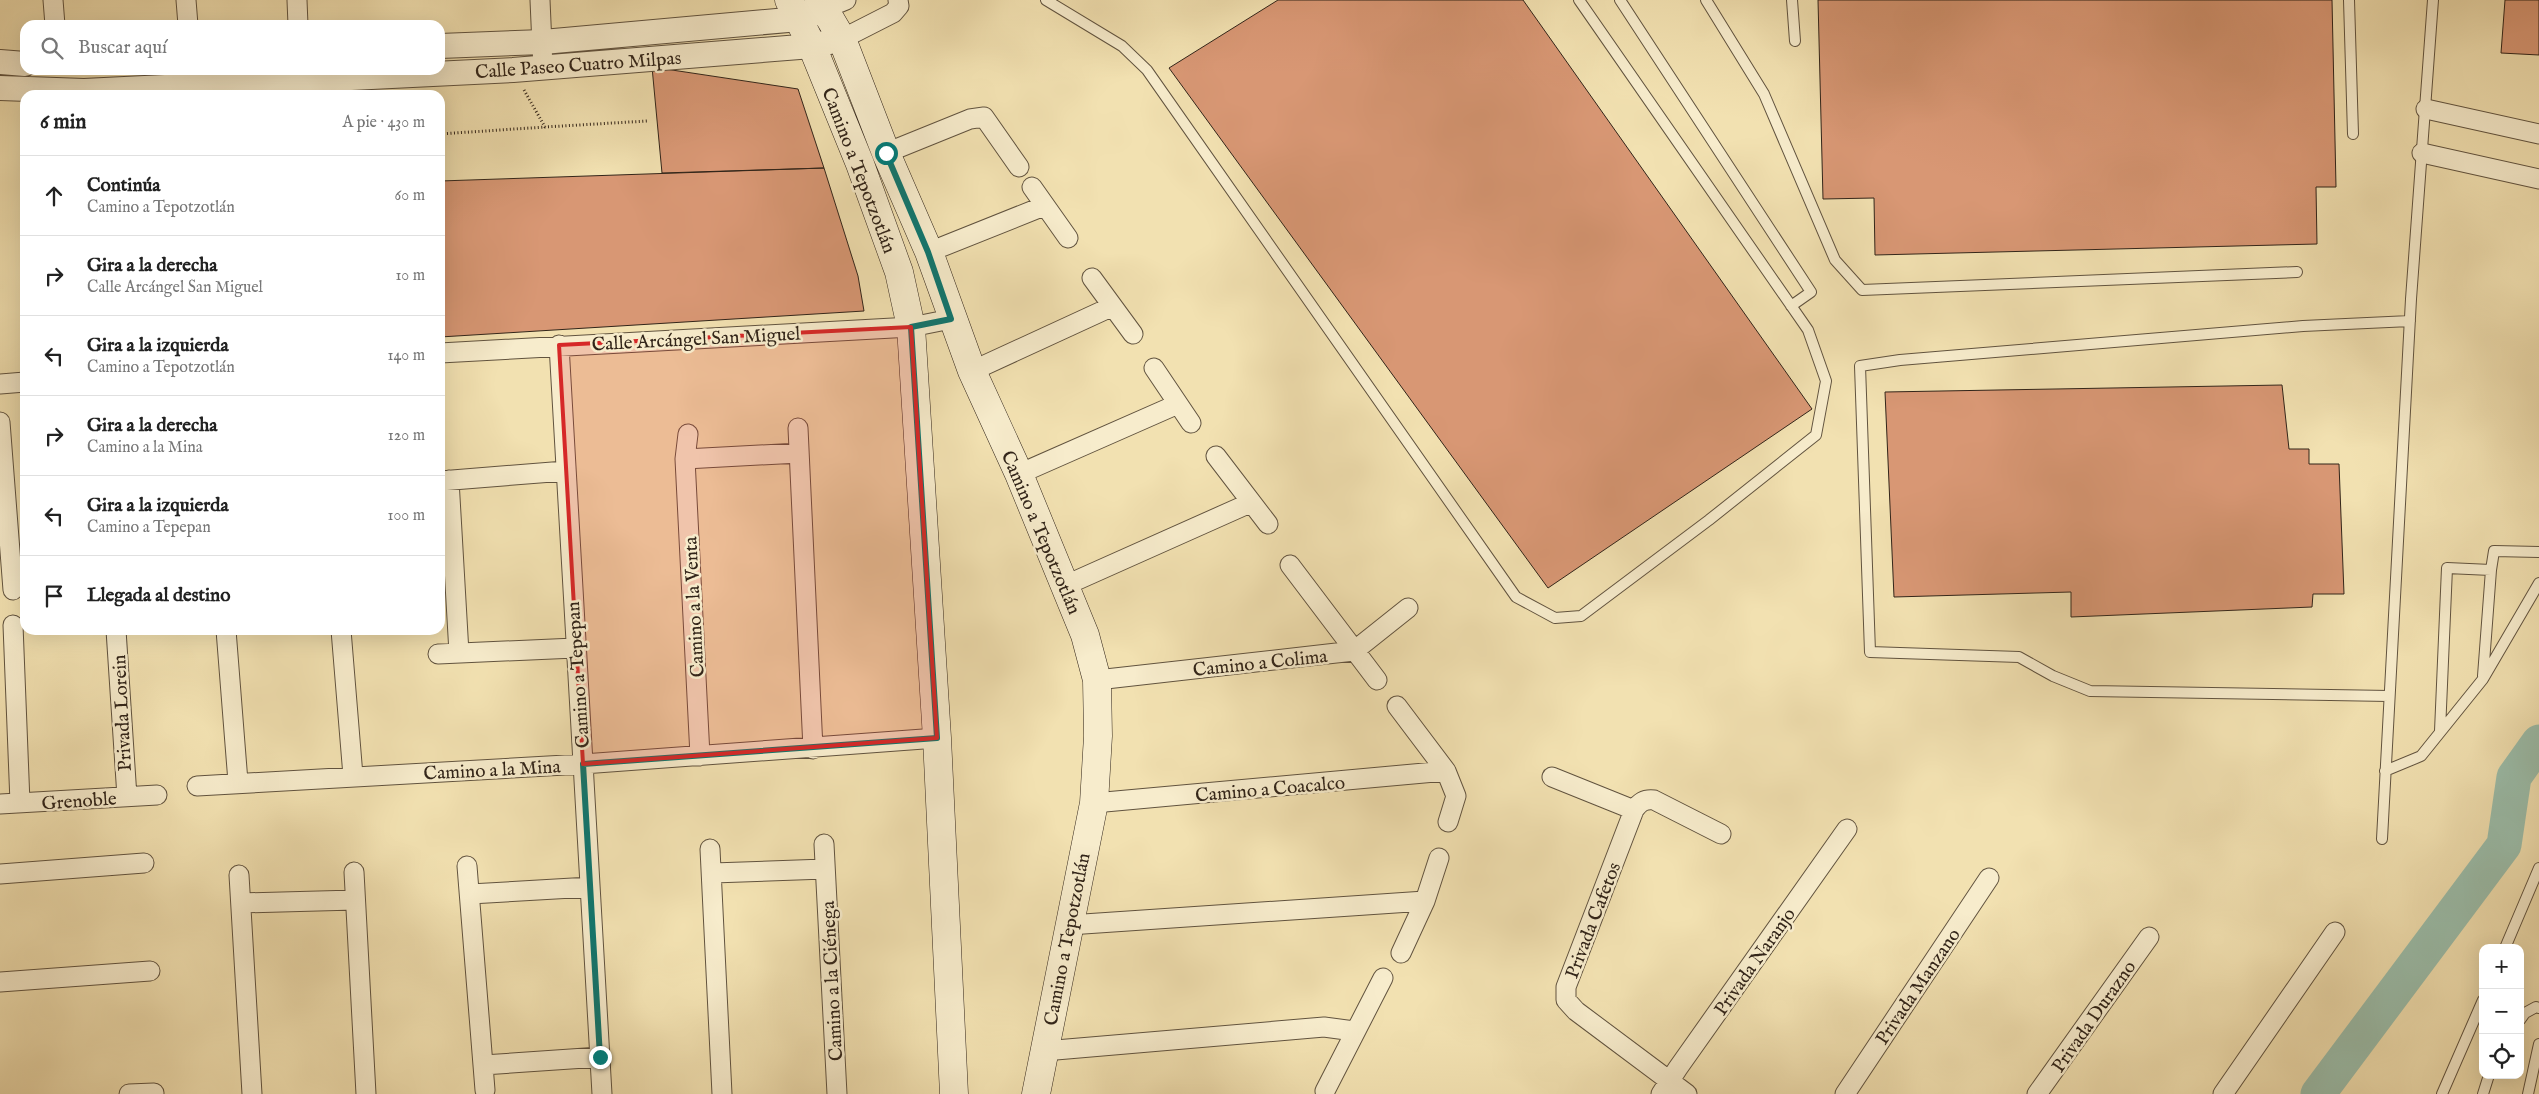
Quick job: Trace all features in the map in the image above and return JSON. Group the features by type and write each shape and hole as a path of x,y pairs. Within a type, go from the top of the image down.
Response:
{"main road":[{"name":"Camino a Tepotzotlán","path":"830,3 886,153 928,252 951,319 972,371 1019,474 1085,635 1097,680 1098,736 1094,803 1036,1094"},
{"name":"Camino a Tepotzotlán","path":"794,9 812,46 860,164 899,272 911,327 937,738 954,1094"}],"street":[{"path":"53,0 55,20"},
{"path":"186,0 188,20"},
{"path":"297,0 298,20"},
{"path":"540,0 543,68"},
{"name":"Calle Paseo Cuatro Milpas","path":"445,72 543,68 812,46 842,39 893,13 899,6 898,0"},
{"name":"Calle Paseo Cuatro Milpas","path":"445,46 542,42 830,3"},
{"path":"0,62 20,64"},
{"name":"Calle Paseo Cuatro Milpas","path":"98,90 147,79 310,75"},
{"name":"Calle Paseo Cuatro Milpas","path":"0,88 34,90"},
{"path":"2426,109 2539,134"},
{"path":"886,153 970,119 984,117 1019,167"},
{"path":"2422,153 2539,179"},
{"path":"1032,187 1068,238"},
{"path":"928,252 1044,206"},
{"path":"1092,278 1111,307 1133,334"},
{"path":"972,371 1111,307"},
{"name":"Calle Arcángel San Miguel","path":"445,353 911,327 951,319"},
{"name":"Camino a Tepepan","path":"559,345 602,1094"},
{"path":"1154,368 1191,423"},
{"path":"0,384 20,382"},
{"path":"1019,474 1178,404"},
{"path":"0,422 13,590"},
{"path":"798,428 813,749"},
{"name":"Camino a la Venta","path":"688,434 685,458 700,756"},
{"path":"685,458 799,453"},
{"path":"1216,456 1250,503 1268,524"},
{"path":"445,480 565,471"},
{"path":"445,492 459,653"},
{"path":"1064,586 1250,503"},
{"path":"1290,565 1376,680"},
{"name":"Camino a Colima","path":"1097,680 1354,651 1408,608"},
{"path":"13,625 20,804"},
{"name":"Privada Lorein","path":"116,635 127,797"},
{"path":"226,635 238,782"},
{"path":"341,635 353,776"},
{"path":"438,654 575,648"},
{"path":"1397,706 1446,771 1456,796 1448,822"},
{"name":"Camino a la Mina","path":"197,786 238,782 583,764 813,749 937,738"},
{"name":"Camino a Coacalco","path":"1094,803 1446,771"},
{"path":"1552,777 1637,806 1646,799 1654,800 1721,834"},
{"name":"Grenoble","path":"0,804 157,795"},
{"name":"Privada Cafetos","path":"1637,806 1566,987 1566,1000 1576,1011 1665,1088"},
{"name":"Privada Naranjo","path":"1665,1088 1847,829"},
{"name":"Camino a la Ciénega","path":"824,844 836,1094"},
{"path":"710,849 722,1094"},
{"path":"1401,953 1425,901 1440,858"},
{"path":"0,874 144,863"},
{"path":"467,866 484,1090"},
{"path":"712,872 825,869"},
{"path":"354,872 366,1094"},
{"path":"239,874 252,1094"},
{"name":"Privada Manzano","path":"1845,1094 1989,878"},
{"path":"470,894 590,887"},
{"path":"241,903 355,900"},
{"path":"1069,925 1425,901"},
{"path":"2223,1094 2335,932"},
{"name":"Privada Durazno","path":"2037,1094 2149,937"},
{"path":"0,982 150,971"},
{"path":"1325,1091 1354,1031 1383,978"},
{"path":"1044,1051 1324,1027 1354,1031"},
{"path":"483,1065 600,1057"},
{"path":"1665,1088 1687,1094"},
{"path":"129,1094 154,1093"}],"lane":[{"path":"1046,0 1122,46 1147,70 1516,597 1555,618 1581,616 1709,520 1816,435 1826,381 1808,330 1580,0"},
{"path":"1620,0 1811,292 1791,306"},
{"path":"1706,0 1764,94 1835,260 1862,290 2297,272"},
{"path":"1792,0 1795,40"},
{"path":"2349,0 2353,134"},
{"path":"2382,839 2410,321 2433,0"},
{"path":"2390,696 2090,691 2052,676 2019,657 1870,652 1860,366 1900,360 2303,326 2410,321"},
{"path":"2483,679 2494,551 2539,552"},
{"path":"2440,732 2448,568 2491,570"},
{"path":"2386,771 2421,756 2483,679 2539,583"},
{"path":"2507,944 2539,868"},
{"path":"2524,1014 2536,1007 2539,1008"},
{"path":"2442,1094 2479,1009"},
{"path":"2528,1094 2539,1044"},
{"path":"2483,1094 2488,1079"}],"path":[{"path":"513,70 545,127"},
{"path":"445,134 647,121"}],"highlighted area":[{"path":"911,327 937,738 583,764 559,345"}],"building":[{"path":"1278,0 1523,0 1812,409 1548,588 1169,68"},
{"path":"1818,0 2332,0 2336,187 2316,187 2317,244 1875,255 1874,198 1823,199"},
{"path":"2505,0 2539,0 2539,55 2501,53"},
{"path":"652,67 798,89 824,168 662,173"},
{"path":"824,168 858,276 864,311 445,337 445,181"},
{"path":"2282,385 2289,449 2309,449 2309,464 2339,464 2344,594 2313,594 2312,607 2071,617 2071,592 1894,597 1885,392"}],"waterway":[{"path":"2318,1094 2504,845 2514,777 2539,742"}],"route":[{"path":"600,1057 583,764 813,749 937,738 911,327 951,319 928,252 886,153"}]}
